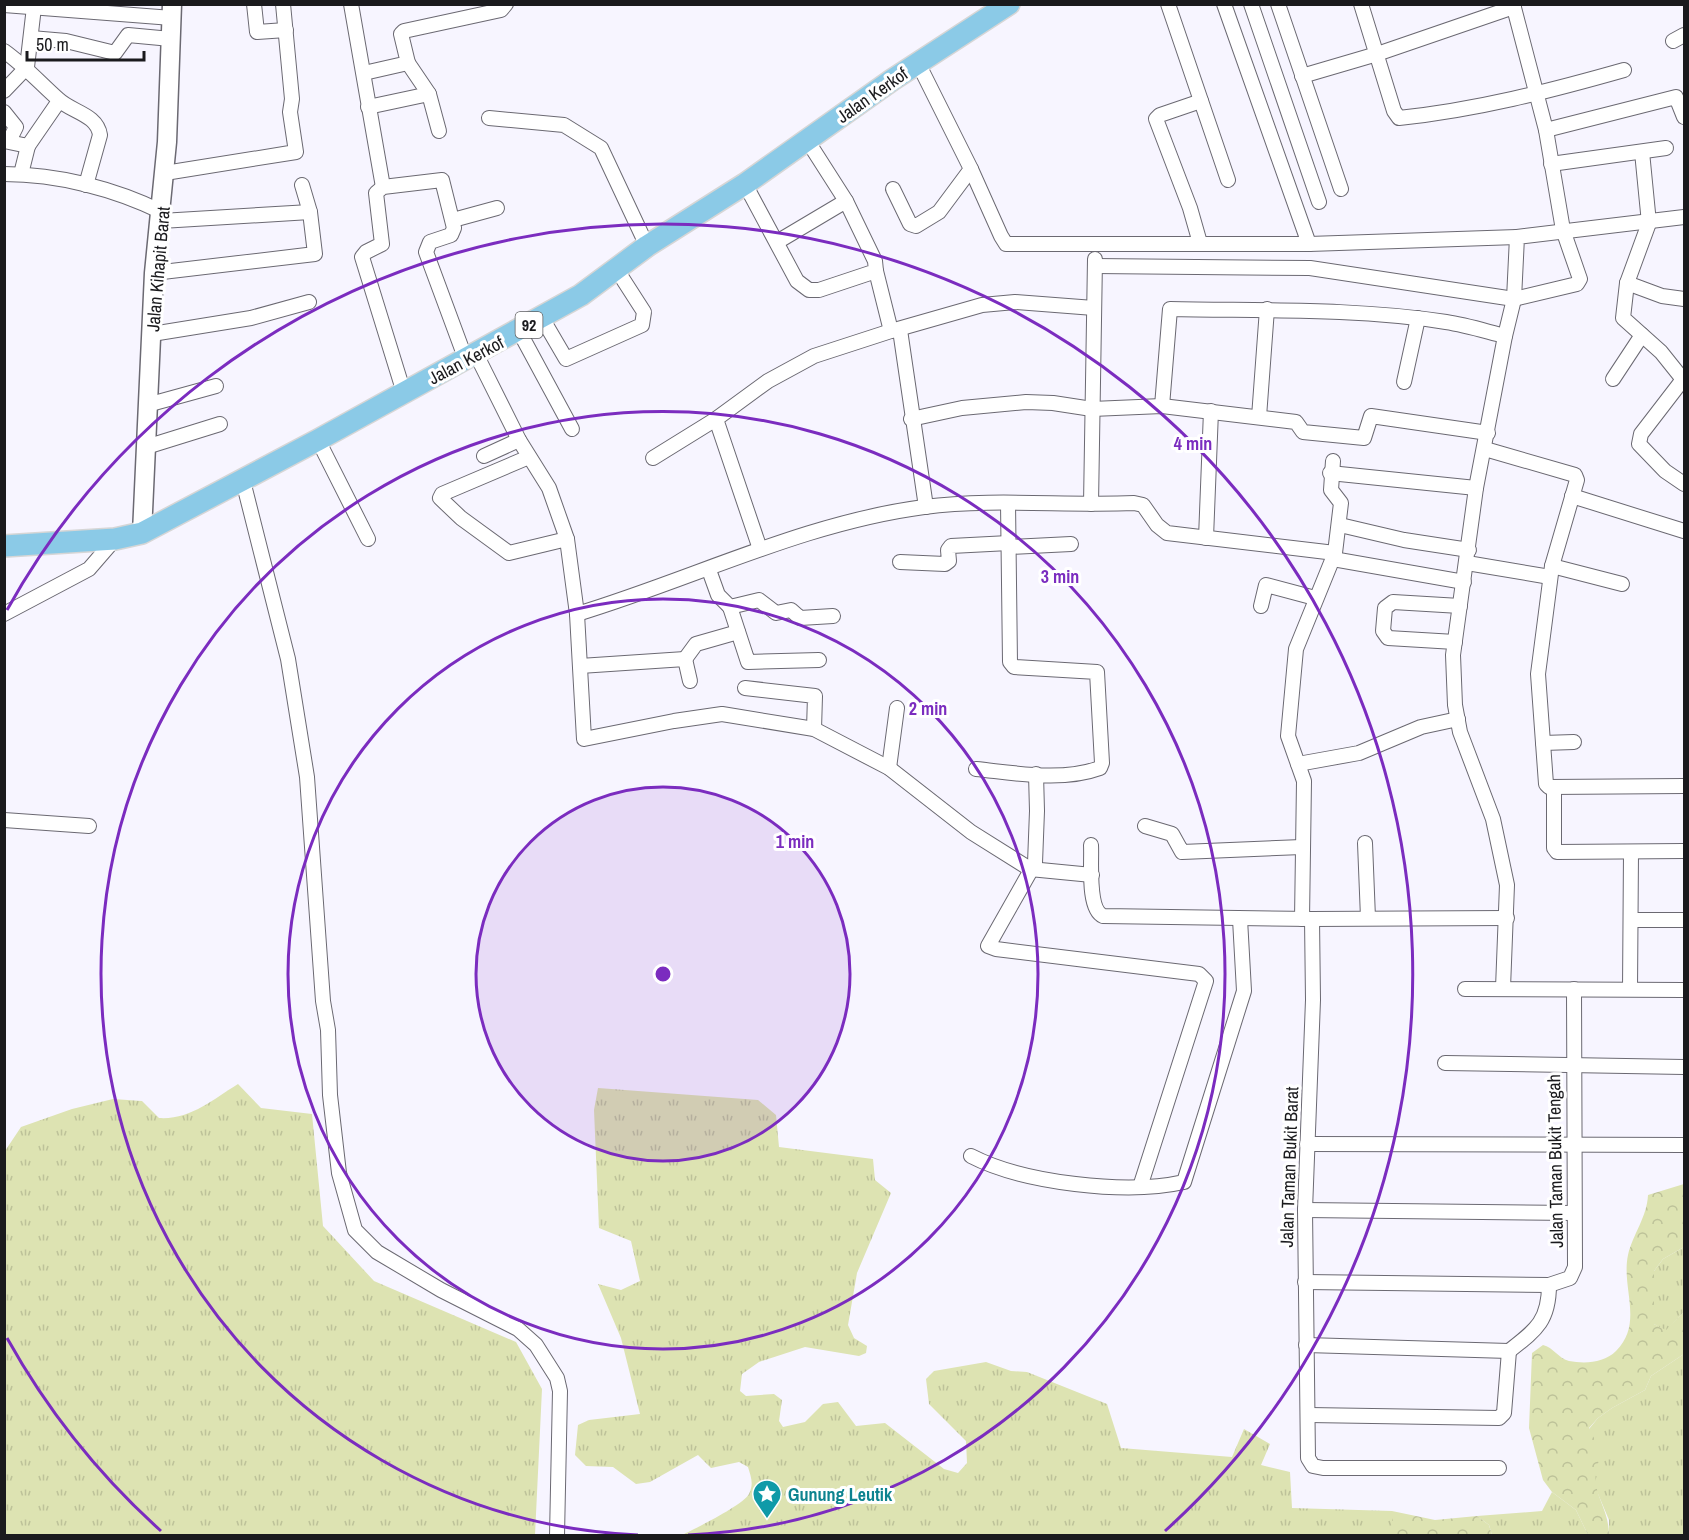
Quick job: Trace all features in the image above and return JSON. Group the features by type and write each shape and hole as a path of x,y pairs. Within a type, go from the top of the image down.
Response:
{"main road":[{"name":"Jalan Kerkof","path":"4,546 115,539 142,533 243,481 581,295 647,246 745,184 918,63 1005,6"}],"street":[{"path":"254,4 257,32 286,30"},
{"path":"165,173 296,152 290,112 292,99 283,4"},
{"path":"351,4 383,187"},
{"path":"439,131 429,94 408,63 401,34 404,31 501,10 506,4"},
{"path":"1168,4 1228,180"},
{"path":"1251,4 1319,202"},
{"path":"1278,4 1341,189"},
{"path":"1362,4 1394,111 1399,118 1479,107 1624,70"},
{"path":"4,5 172,11"},
{"path":"1225,5 1309,244"},
{"path":"1095,266 1310,268 1514,299 1579,282 1563,230 1546,130 1514,6 1377,54 1302,76"},
{"path":"4,91 27,68 34,7"},
{"name":"Jalan Kihapit Barat","path":"142,533 154,273 165,173 172,11"},
{"path":"31,38 66,41 115,52 128,35 171,39"},
{"path":"4,51 27,68 59,101 81,113 99,129 100,135 86,184"},
{"path":"364,73 408,63"},
{"path":"918,63 1006,244 1309,244 1517,237 1684,218"},
{"path":"368,107 429,94"},
{"path":"1546,130 1676,98 1684,117"},
{"path":"21,174 28,146 59,101"},
{"path":"1200,243 1190,208 1156,119 1160,115 1201,101"},
{"path":"4,112 16,127 7,141 28,146"},
{"path":"489,118 564,125 601,147 647,246"},
{"path":"807,140 846,201 875,261 876,271 896,330 926,507"},
{"path":"1551,164 1666,148"},
{"path":"1642,152 1649,223 1627,283 1623,318 1661,351 1681,380 1641,434 1640,444 1665,471 1684,484"},
{"path":"893,189 910,224 916,226 939,212 971,169"},
{"path":"4,174 21,174 86,184 134,198 162,216 310,212"},
{"path":"1313,180 1336,174"},
{"path":"404,393 362,257 366,252 382,244 376,193 383,187 442,180 454,228 451,235 430,242 426,252 471,357 549,488 567,539 577,614 584,740 664,722 722,714 814,729 889,768 971,832 1030,869 1092,875"},
{"path":"745,184 797,281 808,290 819,290 876,271"},
{"path":"154,273 312,256 316,252 310,212 302,185"},
{"path":"777,242 846,201"},
{"path":"453,220 497,208"},
{"path":"1503,988 1507,885 1493,819 1460,732 1455,705 1455,642 1476,488 1488,433 1504,336 1514,299 1517,237"},
{"path":"1091,504 1095,245"},
{"path":"542,318 566,359 642,325 644,312 616,270"},
{"path":"1627,283 1662,296 1684,299"},
{"path":"152,334 251,318 309,302"},
{"path":"653,458 716,419 768,381 814,356 982,305 1015,302 1094,308"},
{"path":"1162,406 1168,310 1267,309 1418,318 1504,336"},
{"path":"1259,417 1267,309"},
{"path":"1404,382 1418,318"},
{"path":"519,331 572,429"},
{"path":"1613,379 1642,335"},
{"path":"147,405 216,386"},
{"path":"911,419 962,408 1026,402 1053,403 1092,410 1162,406 1211,411 1296,422 1303,432 1364,438 1371,416 1488,433"},
{"path":"1206,538 1211,411"},
{"path":"716,419 760,549"},
{"path":"146,447 220,424"},
{"path":"318,440 368,539"},
{"path":"484,456 519,440"},
{"path":"1485,449 1575,475 1577,480 1551,572 1538,674 1546,784 1554,787 1684,786"},
{"path":"529,457 442,494 440,498 461,518 509,553 567,539"},
{"name":"Jalan Taman Bukit Barat","path":"1476,488 1332,467 1330,490 1341,503 1340,525 1334,556 1325,582 1315,598 1296,649 1288,736 1304,781 1302,847 1313,1000 1305,1210 1308,1458 1313,1466 1323,1468 1499,1468"},
{"path":"243,481 288,659 307,777 323,1001 328,1030 330,1095 339,1173 347,1209 355,1230 377,1252 441,1290 518,1329 536,1345 548,1360 560,1391 557,1536"},
{"path":"1572,496 1684,531"},
{"path":"976,769 1035,774 1084,772 1101,766 1099,674 1096,671 1014,667 1011,664 1008,503"},
{"path":"577,614 831,526 926,507 1008,503 1143,505 1167,533 1334,556 1464,582"},
{"path":"1340,525 1468,556 1622,584"},
{"path":"4,614 89,569 115,539"},
{"path":"900,562 945,564 949,561 948,547 1071,544"},
{"path":"709,570 718,596 730,607 747,660 752,663 819,660"},
{"path":"1261,606 1266,585 1315,598"},
{"path":"730,607 759,600 776,613 791,610 800,618 832,616"},
{"path":"1455,642 1388,638 1383,631 1385,608 1393,602 1460,606"},
{"path":"690,681 685,659 696,644 738,632"},
{"path":"580,666 685,659"},
{"path":"745,688 815,696 814,729"},
{"path":"889,768 897,708"},
{"path":"1298,764 1359,753 1421,727 1458,719"},
{"path":"1543,743 1574,742"},
{"path":"1035,774 1035,860 988,942 989,947 1204,977 1206,981 1140,1187"},
{"path":"1554,787 1554,848 1557,852 1684,851"},
{"path":"4,820 89,826"},
{"path":"1145,826 1172,834 1182,852 1302,847"},
{"path":"1365,843 1368,918"},
{"path":"1091,845 1093,905 1098,914 1103,916 1240,919 1507,918"},
{"path":"1630,989 1631,853"},
{"path":"971,1155 989,1165 1016,1173 1055,1180 1140,1187 1180,1183 1186,1178 1244,991 1240,919"},
{"path":"1631,920 1684,920"},
{"path":"1466,989 1684,990"},
{"path":"1574,989 1572,1064 1684,1067"},
{"name":"Jalan Taman Bukit Tengah","path":"1445,1063 1572,1064 1573,1274 1570,1278 1549,1286"},
{"path":"1307,1144 1684,1145"},
{"path":"1305,1210 1573,1213"},
{"path":"1305,1282 1549,1286 1546,1314 1531,1334 1509,1351 1306,1346"},
{"path":"1309,1415 1502,1415 1509,1351"}],"green space":[{"path":"238,1084 261,1108 312,1114 323,1226 374,1281 516,1342 542,1389 535,1535 5,1535 5,1151 21,1127 72,1109 113,1099 142,1101 159,1118 170,1118 200,1108"},
{"path":"598,1088 758,1100 776,1115 779,1147 873,1159 875,1180 891,1193 857,1273 848,1325 854,1338 867,1346 866,1353 859,1356 805,1347 759,1362 742,1374 740,1391 746,1396 774,1394 782,1400 779,1421 783,1427 805,1422 823,1404 838,1402 856,1426 885,1423 944,1469 958,1473 967,1463 966,1441 929,1404 926,1379 934,1371 986,1362 1011,1371 1027,1372 1107,1404 1121,1448 1232,1457 1244,1429 1270,1444 1261,1465 1290,1472 1292,1508 1392,1511 1392,1535 682,1535 745,1499 751,1487 748,1467 739,1462 711,1468 698,1455 650,1482 636,1484 613,1467 586,1466 575,1455 578,1425 589,1420 640,1414 621,1338 598,1284 621,1290 640,1281 631,1241 599,1228 594,1110"},
{"path":"1684,1184 1684,1247 1663,1259 1654,1271 1654,1324 1666,1330 1684,1312 1684,1354 1651,1376 1645,1390 1612,1408 1589,1428 1602,1454 1597,1466 1596,1486 1608,1523 1609,1535 1588,1535 1576,1510 1552,1492 1543,1480 1529,1428 1532,1353 1543,1345 1565,1360 1588,1362 1606,1358 1616,1351 1629,1329 1628,1255 1645,1211 1648,1195"},
{"path":"1684,1247 1684,1312 1666,1331 1654,1324 1654,1271 1663,1259"},
{"path":"1684,1354 1684,1535 1609,1535 1609,1520 1593,1482 1595,1467 1589,1429 1598,1418 1612,1408 1645,1390 1651,1376"},
{"path":"1552,1492 1576,1510 1588,1535 1492,1535 1489,1525 1477,1516 1542,1511"},
{"path":"1392,1511 1435,1520 1477,1516 1489,1525 1492,1535 1392,1535"}],"place":[{"name":"Gunung Leutik","path":"767,1520"}]}
